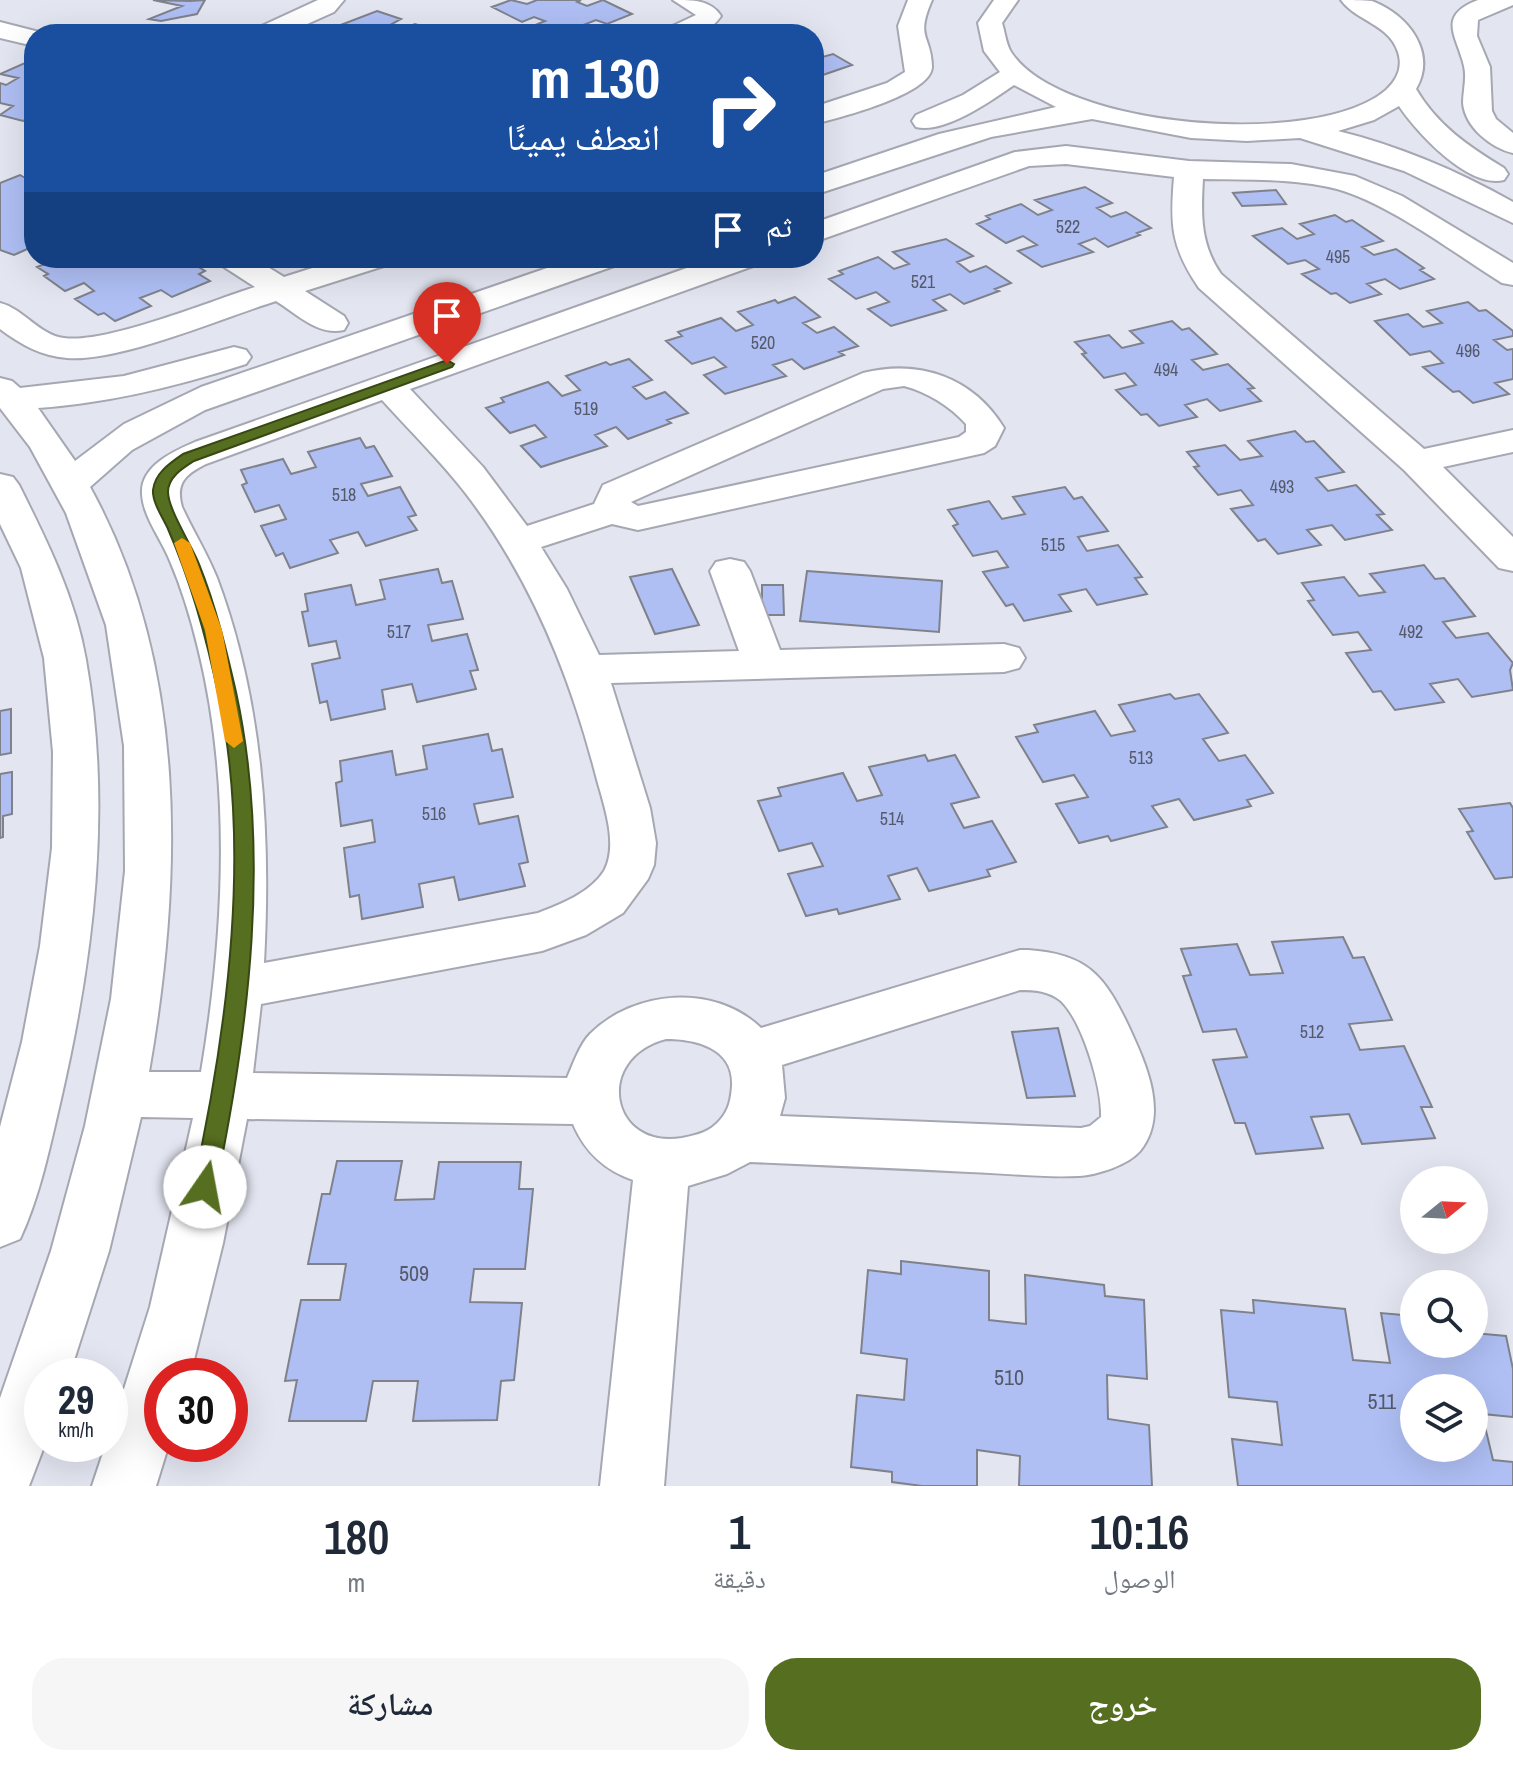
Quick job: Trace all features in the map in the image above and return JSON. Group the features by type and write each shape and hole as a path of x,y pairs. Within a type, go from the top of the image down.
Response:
{"street":[{"path":"287,24 325,7 332,0"},
{"path":"685,0 706,10 709,16 699,24"},
{"path":"824,113 896,89 918,75 920,67 910,43 909,28 920,0"},
{"path":"1005,0 990,23 990,35 1002,61 1049,94 1094,112 1180,129 1261,133 1299,130 1363,115 1403,90 1413,76 1415,58 1395,16 1353,0"},
{"path":"1505,0 1480,8 1469,15 1464,24 1465,37 1477,69 1477,110 1493,132 1513,145"},
{"path":"824,156 946,114 973,101 1015,73"},
{"path":"1403,90 1413,110 1431,131 1458,152 1508,182"},
{"path":"824,183 981,129 1054,115 1094,112"},
{"path":"1299,130 1395,155 1470,189 1513,214"},
{"path":"824,229 1025,158 1066,155 1189,170 1291,173 1345,182 1392,202 1513,276"},
{"path":"1189,170 1185,228 1187,245 1195,263 1210,281 1417,462 1513,559"},
{"path":"1470,189 1508,182"},
{"path":"248,268 332,323"},
{"path":"0,313 44,345 89,349 345,268"},
{"path":"71,485 95,460 127,435 164,414 203,382 332,323 494,268"},
{"path":"6,394 101,392 203,382 574,268"},
{"path":"124,1486 179,1309 224,1096 238,988 243,881 240,787 230,704 214,630 191,564 160,494 163,481 189,457 717,268"},
{"path":"519,541 615,510 638,518 971,445 982,438 986,428 982,417 932,382 888,377 616,493 612,502 615,510"},
{"path":"238,988 542,932 582,918 613,894 630,865 632,834 611,747 585,670 555,602 519,541 480,486 387,385"},
{"path":"0,1480 77,1257 121,1094 138,980 149,869 148,772 139,686 122,611 100,544 71,485 43,440 6,394"},
{"path":"1417,462 1513,441"},
{"path":"0,485 15,510 50,594 71,695 77,814 66,956 30,1127 0,1221"},
{"path":"730,571 765,665"},
{"path":"585,670 1004,658"},
{"path":"739,1138 1081,1152 1103,1148 1119,1136 1128,1120 1129,1101 1094,1005 1081,989 1063,977 1042,970 1020,970 751,1053"},
{"path":"666,1018 699,1020 729,1032 751,1053 760,1073 761,1096 753,1118 739,1138 717,1154 690,1163 662,1164 627,1154 601,1131 590,1101 592,1072 608,1046 634,1027 666,1018"},
{"path":"121,1094 590,1101"},
{"path":"632,1486 662,1164"}],"building":[{"path":"153,0 205,0 197,14 161,21 149,19 182,6"},
{"path":"511,0 527,4 537,0 581,0 577,2 587,6 603,0 632,14 607,24 596,20 586,24 538,24 545,21 534,17 522,22 492,7"},
{"path":"377,11 401,19 392,24 343,24"},
{"path":"833,54 852,65 824,75 824,57"},
{"path":"24,63 23,121 0,115 13,106 0,103 0,83 6,85 18,78 0,74"},
{"path":"20,175 24,177 24,250 14,255 0,250 0,183"},
{"path":"1085,187 1112,203 1097,208 1111,217 1126,212 1151,228 1108,247 1095,238 1079,244 1093,252 1042,267 1018,251 1037,245 1023,236 1006,243 977,224 990,219 986,216 1021,204 1038,215 1052,210 1035,200"},
{"path":"1276,190 1286,204 1242,206 1233,193"},
{"path":"1335,215 1346,222 1352,220 1383,241 1362,247 1374,255 1396,249 1424,268 1420,270 1434,279 1400,289 1385,279 1367,284 1381,294 1350,303 1302,274 1319,269 1305,260 1288,264 1253,236 1282,228 1297,239 1314,234 1300,224"},
{"path":"946,239 973,256 957,262 970,272 986,266 1011,283 995,289 999,291 964,304 950,294 933,300 946,310 891,326 868,309 889,302 876,292 856,299 829,279 843,274 839,271 878,257 894,269 909,264 893,252"},
{"path":"39,268 200,268 205,271 199,274 210,281 172,297 161,290 140,298 151,306 115,321 104,313 98,315 75,299 94,291 84,283 65,291 44,276 48,274"},
{"path":"795,297 820,317 803,323 817,333 834,327 858,346 839,352 844,355 804,369 792,359 773,365 786,376 725,394 704,375 726,367 714,357 692,364 666,341 682,336 678,332 721,318 736,331 753,325 738,312"},
{"path":"1468,302 1479,311 1486,310 1513,331 1513,336 1494,340 1507,350 1513,349 1513,379 1495,383 1509,394 1473,403 1459,391 1453,392 1423,367 1443,363 1430,351 1410,355 1375,321 1408,314 1423,327 1442,323 1427,311"},
{"path":"1172,321 1182,330 1189,328 1217,354 1192,360 1203,370 1228,364 1254,388 1248,389 1261,401 1220,411 1207,399 1185,405 1197,417 1159,426 1147,414 1141,415 1116,390 1136,385 1125,373 1104,378 1075,342 1109,335 1122,348 1143,343 1130,331"},
{"path":"629,359 652,380 633,387 646,399 665,392 688,413 667,420 671,423 628,439 616,427 595,435 607,446 541,467 521,446 546,437 535,425 510,433 486,408 504,402 501,398 548,382 562,396 580,390 566,376 606,362 610,365"},
{"path":"1295,431 1306,442 1314,441 1344,472 1316,478 1328,491 1356,485 1384,514 1377,515 1392,530 1345,540 1332,525 1307,530 1321,545 1278,554 1265,539 1258,541 1231,509 1253,505 1241,490 1218,495 1194,467 1199,466 1187,452 1225,445 1240,460 1262,456 1248,441"},
{"path":"360,438 366,448 374,446 392,476 361,484 368,496 400,487 416,515 408,517 417,530 366,546 358,532 330,540 338,553 290,568 283,553 276,556 261,526 286,519 279,505 255,512 242,485 247,483 241,470 283,459 291,474 316,467 308,452"},
{"path":"1065,487 1074,499 1082,497 1108,531 1078,537 1087,551 1118,545 1142,577 1135,578 1147,594 1097,605 1086,589 1059,595 1071,611 1024,621 1013,604 1006,606 983,572 1008,567 997,551 973,556 953,526 958,524 948,510 989,501 1002,519 1025,514 1013,497"},
{"path":"1424,565 1435,579 1444,578 1475,616 1443,622 1456,638 1488,633 1513,663 1510,670 1513,690 1472,697 1458,679 1430,684 1444,702 1395,710 1381,691 1373,692 1346,653 1371,650 1358,632 1333,635 1308,601 1314,600 1302,583 1344,577 1359,596 1385,592 1370,574"},
{"path":"438,569 442,583 452,581 463,619 428,625 432,641 467,634 478,670 470,671 476,689 417,702 412,684 382,690 385,709 331,720 327,701 320,703 312,664 340,658 336,641 309,646 302,612 308,611 305,594 351,585 356,605 385,599 380,580"},
{"path":"672,569 699,625 655,634 630,577"},
{"path":"807,571 942,581 939,632 800,621"},
{"path":"762,585 783,585 784,615 762,615"},
{"path":"1170,694 1175,699 1199,694 1228,733 1203,739 1219,761 1245,755 1273,793 1247,800 1251,806 1194,820 1179,799 1152,806 1167,827 1111,841 1108,836 1079,843 1056,804 1088,797 1074,775 1043,782 1016,737 1038,732 1034,725 1095,711 1111,736 1135,731 1119,705"},
{"path":"11,709 11,753 0,755 0,711"},
{"path":"488,734 492,751 502,749 513,797 474,804 479,824 518,816 528,862 519,864 525,886 459,900 454,877 419,884 423,907 362,919 359,895 350,897 344,848 375,842 372,820 341,826 336,783 342,781 340,761 392,751 396,775 427,769 423,746"},
{"path":"925,755 928,761 955,755 979,797 951,804 964,828 992,821 1016,862 987,870 990,876 929,891 917,868 888,876 900,899 839,914 837,909 806,916 788,874 823,866 812,843 779,851 758,801 781,796 778,788 843,773 857,801 882,795 869,767"},
{"path":"12,772 12,814 3,816 3,837 0,838 0,774"},
{"path":"1510,803 1513,808 1513,877 1495,879 1467,832 1473,831 1459,809"},
{"path":"1343,937 1353,958 1364,957 1392,1020 1349,1024 1360,1050 1404,1046 1432,1107 1421,1107 1435,1138 1362,1144 1349,1114 1311,1117 1323,1148 1256,1154 1245,1123 1235,1123 1213,1060 1247,1057 1236,1029 1203,1032 1183,976 1191,975 1181,949 1237,944 1250,975 1283,973 1272,942"},
{"path":"1058,1028 1075,1096 1027,1098 1012,1032"},
{"path":"337,1161 402,1161 395,1200 434,1199 439,1162 521,1162 519,1189 533,1189 525,1269 474,1269 470,1302 522,1303 514,1380 501,1381 497,1420 413,1421 418,1381 373,1381 366,1421 289,1421 297,1380 285,1381 301,1300 340,1300 346,1264 308,1264 322,1194 330,1194"},
{"path":"901,1261 989,1271 989,1320 1026,1324 1025,1275 1104,1285 1105,1296 1144,1300 1147,1379 1107,1375 1108,1419 1149,1425 1152,1486 1019,1486 1020,1456 977,1450 977,1486 922,1486 892,1482 892,1472 851,1467 857,1395 904,1400 907,1359 861,1353 868,1270 901,1274"},
{"path":"1253,1300 1345,1309 1353,1360 1390,1363 1381,1313 1400,1315 1400,1358 1488,1358 1488,1334 1506,1336 1513,1369 1513,1417 1488,1415 1488,1374 1400,1374 1400,1462 1488,1462 1488,1439 1493,1460 1513,1462 1513,1486 1238,1486 1232,1439 1282,1445 1277,1402 1229,1397 1221,1310 1254,1313"}],"slow traffic":[{"path":"182,543 214,630 230,704 234,741"}],"route":[{"path":"205,1187 224,1096 238,988 243,881 240,787 230,704 214,630 191,564 160,494 163,481 189,457 447,364"}]}
